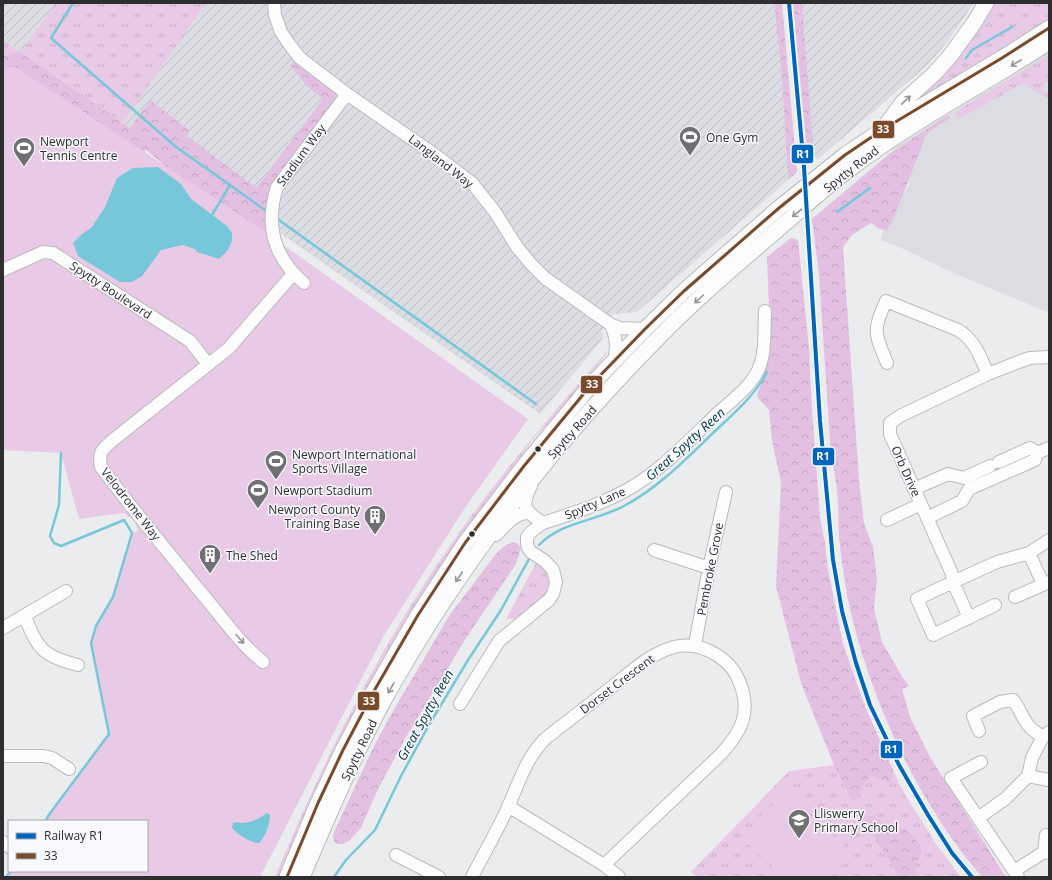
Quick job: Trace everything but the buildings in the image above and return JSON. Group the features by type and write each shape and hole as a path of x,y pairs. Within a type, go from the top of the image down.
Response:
{"main road":[{"path":"882,130 903,102 935,73 950,56 974,23 986,3"},
{"name":"Spytty Road","path":"287,877 343,750 374,691 418,615 466,543 524,466 614,361 684,291 779,208 845,155 882,130 1049,28"},
{"name":"Spytty Road","path":"302,877 349,770 383,702 416,645 474,555 517,496 566,438 674,321 756,248 852,167 880,146 1049,42"}],"street":[{"name":"Langland Way","path":"274,3 275,15 281,32 300,58 346,94 438,157 472,183 495,212 517,247 545,278 610,324 620,328 645,329"},
{"name":"Stadium Way","path":"304,283 293,274 280,256 275,242 271,220 272,201 277,187 346,94"},
{"name":"Spytty Boulevard","path":"3,270 43,252 53,253 190,341 208,364"},
{"name":"Velodrome Way","path":"263,662 250,651 219,615 101,467 100,459 101,451 113,440 232,344 293,274"},
{"path":"887,363 876,328 878,318 886,301 967,335 988,374"},
{"name":"Spytty Lane","path":"460,704 499,641 549,600 553,594 556,582 553,570 546,561 528,548 526,543 527,537 543,523 584,510 626,491 668,460 744,389 755,376 759,368 763,350 765,311"},
{"path":"610,324 615,333 616,350 614,361"},
{"name":"Orb Drive","path":"969,618 953,582 952,574 890,434 890,423 900,416 1021,360 1049,357"},
{"path":"543,523 529,513 525,504 526,495 541,470 566,438"},
{"path":"914,489 948,474 964,478 1030,448 1037,453"},
{"path":"1037,453 1049,448"},
{"path":"927,518 962,501 969,489 1035,460 1037,453"},
{"name":"Pembroke Grove","path":"696,645 709,568 726,492"},
{"path":"886,520 921,504"},
{"path":"474,555 512,520 521,514 529,513"},
{"path":"995,605 933,635 917,599 997,562 1029,553 1049,540"},
{"path":"654,550 709,568"},
{"path":"1015,597 1046,583 1029,553"},
{"path":"3,628 66,591"},
{"path":"25,616 29,628 41,648 60,660 78,665"},
{"path":"604,865 721,754 731,743 741,726 745,716 744,701 741,686 735,672 726,662 716,655 696,645"},
{"name":"Dorset Crescent","path":"472,877 508,806 525,766 536,748 546,738 649,658 675,647 696,645"},
{"path":"978,818 1005,799 1028,776 1032,758 1046,734 1035,732 1027,724 1018,706 1013,700 1000,702 973,716 979,731"},
{"path":"3,756 44,756 52,758 69,769"},
{"path":"981,762 951,778 1016,874 1046,853 1046,835"},
{"path":"1028,776 1049,780"},
{"path":"508,806 604,865 619,877"},
{"path":"396,855 439,877"}],"shaded area":[{"path":"3,3 774,3 782,80 788,180 637,312 613,314 602,330 603,335 601,341 540,414 3,40"},
{"path":"802,3 974,3 948,41 929,64 818,159 814,156"},
{"path":"1049,52 1049,313 881,240 886,220 909,185 908,177 892,149"}],"green space":[{"path":"56,3 206,3 123,123 20,53 3,56 3,40 20,52"},
{"path":"774,3 782,3 797,172 788,180 782,80"},
{"path":"793,3 802,3 814,156 808,163"},
{"path":"993,3 1049,3 1049,22 919,99 918,97"},
{"path":"20,52 130,128 150,100 190,131 187,136 256,188 323,99 307,86 290,65 298,60 338,91 336,102 271,188 270,232 260,250 217,209 146,150 139,157 3,99 3,56"},
{"path":"1049,55 1049,79 1042,88 1049,94 1049,100 1024,83 958,119 956,116 957,111"},
{"name":"Newport International Sports Village","path":"14,66 261,229 528,419 464,509 383,637 260,877 6,877 11,872 148,872 148,820 46,820 109,734 91,643 96,626 113,597 132,533 138,531 134,519 123,513 79,519 61,453 3,450 3,71"},
{"path":"948,115 950,118 927,133 893,220 886,231 871,223 852,235 843,247 859,480 864,523 873,547 877,579 874,609 882,642 909,686 902,689 910,717 930,757 1006,877 982,877 958,847 936,815 897,744 867,670 847,595 839,538 837,490 831,456 819,275 812,219 889,154"},
{"path":"791,238 798,240 809,349 820,518 828,570 843,644 864,704 894,772 891,784 870,775 853,803 834,765 801,683 776,586 781,482 772,441 769,410 757,397 764,370 769,307 767,257"},
{"path":"608,350 605,356 559,414 536,435 494,496 281,877 275,877 314,787 336,742 381,655 406,612 461,530 496,483 551,416"},
{"path":"512,542 517,543 521,548 516,564 468,635 406,737 378,789 361,828 350,840 343,844 337,844 334,842 334,832 374,746 397,704 449,616 495,555 503,547"},
{"path":"537,561 547,569 550,583 546,596 516,619 506,619"},
{"name":"Lliswerry Primary School","path":"834,765 853,802 870,775 891,784 894,772 903,791 936,844 961,877 697,877 691,872 789,771"},
{"path":"785,792 853,854 831,877 784,877 741,837"},
{"path":"874,815 889,828 901,828 915,839 920,846 922,854 916,863 917,875 898,875 862,817"}],"water":[{"path":"158,167 181,184 191,199 227,226 232,233 232,241 228,250 219,259 197,252 195,249 183,245 161,250 142,276 132,282 120,282 78,256 73,243 92,227 105,207 117,178 133,168"},
{"path":"267,813 270,815 270,819 265,834 259,843 252,842 244,838 232,828 233,823 249,822"}],"waterway":[{"path":"73,3 51,38 176,147 230,185 212,215"},
{"path":"966,58 972,50 1012,27"},
{"path":"230,185 269,213"},
{"path":"837,212 870,188"},
{"path":"276,218 536,404"},
{"name":"Great Spytty Reen","path":"539,545 558,531 624,506 660,482 735,412 756,389 767,372"},
{"path":"46,820 109,734 91,643 96,626 113,597 132,533 124,520 61,546 54,543 50,536 59,505 61,453"},
{"name":"Great Spytty Reen","path":"334,877 346,860 375,830 401,776 429,725 468,660 501,610 529,559"},
{"path":"6,877 10,872"}],"rail line":[{"name":"R1","path":"789,3 804,167 820,421 833,560 842,611 856,663 870,705 899,765 952,853 972,877"}],"transit line":[{"name":"33","path":"287,877 318,803 343,750 374,691 418,615 465,543 524,466 591,385 684,291 779,208 845,155 882,130 1049,28"}],"place":[{"name":"One Gym","path":"690,156"},
{"name":"Newport Tennis Centre","path":"24,168"},
{"name":"Newport International Sports Village","path":"276,480"},
{"name":"Newport Stadium","path":"258,510"},
{"name":"Newport County Training Base","path":"375,536"},
{"name":"The Shed","path":"210,574"},
{"name":"Lliswerry Primary School","path":"799,840"}]}
